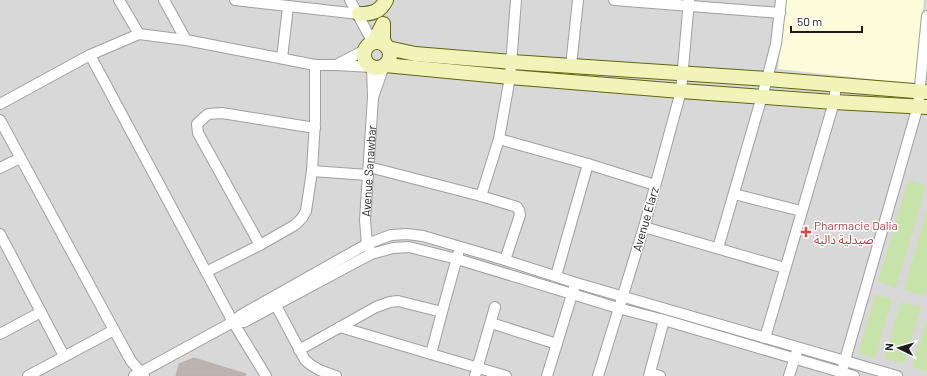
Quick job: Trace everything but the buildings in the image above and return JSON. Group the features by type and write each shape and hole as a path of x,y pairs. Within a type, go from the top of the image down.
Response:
{"street":[{"path":"119,0 139,34"},
{"path":"164,0 186,40"},
{"path":"235,0 288,7 302,4 359,14 376,12 382,7 386,0"},
{"path":"0,104 90,54 139,34 186,40 315,65 380,66 388,62 390,55 377,46 350,0"},
{"path":"386,0 383,39 364,59 368,65 681,91 834,102 922,106"},
{"path":"482,196 499,139 510,77 516,0"},
{"path":"571,66 578,0"},
{"path":"614,0 689,2 780,13"},
{"path":"718,248 776,44 781,0"},
{"name":"Avenue Elarz","path":"598,376 644,227 681,91 689,2"},
{"path":"282,58 288,7"},
{"path":"841,374 922,106 927,16"},
{"path":"336,65 377,46 415,54 767,79 923,92"},
{"path":"90,54 233,322 266,376"},
{"path":"206,272 260,245 295,225 306,211 312,171 315,128 315,65"},
{"name":"Avenue Sanawbar","path":"369,249 365,220 373,97 380,66"},
{"path":"765,338 834,102 836,85"},
{"path":"260,245 198,133 197,124 208,114 222,113 315,128"},
{"path":"0,120 138,375 233,322 241,315 274,302 369,249 391,235 407,234 424,236 622,296 841,374 854,376"},
{"path":"499,139 655,185"},
{"path":"0,168 20,158"},
{"path":"556,276 588,164"},
{"path":"312,171 368,171 482,196 514,206 519,210 520,215 505,260"},
{"path":"734,194 801,211"},
{"path":"644,227 785,268"},
{"path":"0,234 64,356"},
{"path":"369,249 409,247 457,259 618,308 664,320 724,332 765,338 897,376"},
{"path":"431,354 460,247"},
{"path":"547,376 576,283"},
{"path":"300,350 376,307 390,302 398,301 442,312"},
{"path":"274,302 305,360 311,366 322,372 336,376"},
{"path":"476,372 495,307"},
{"path":"0,334 41,312"},
{"path":"660,376 649,375 664,320"},
{"path":"491,323 557,344"},
{"path":"340,327 431,354 476,372 506,376"},
{"path":"28,376 114,330"},
{"path":"789,376 798,348"}],"shaded area":[{"path":"0,0 927,0 927,376 0,376"},
{"path":"785,0 924,0 915,84 778,69"}],"green space":[{"path":"908,180 926,186 896,288 878,282"},
{"path":"927,209 927,288 925,296 904,290"},
{"path":"875,294 892,299 875,358 858,353"},
{"path":"901,302 921,307 904,364 884,358"},
{"path":"927,319 927,372 912,367"}],"place":[{"name":"Pharmacie Dalia صيدلية دالية","path":"806,232"}]}
